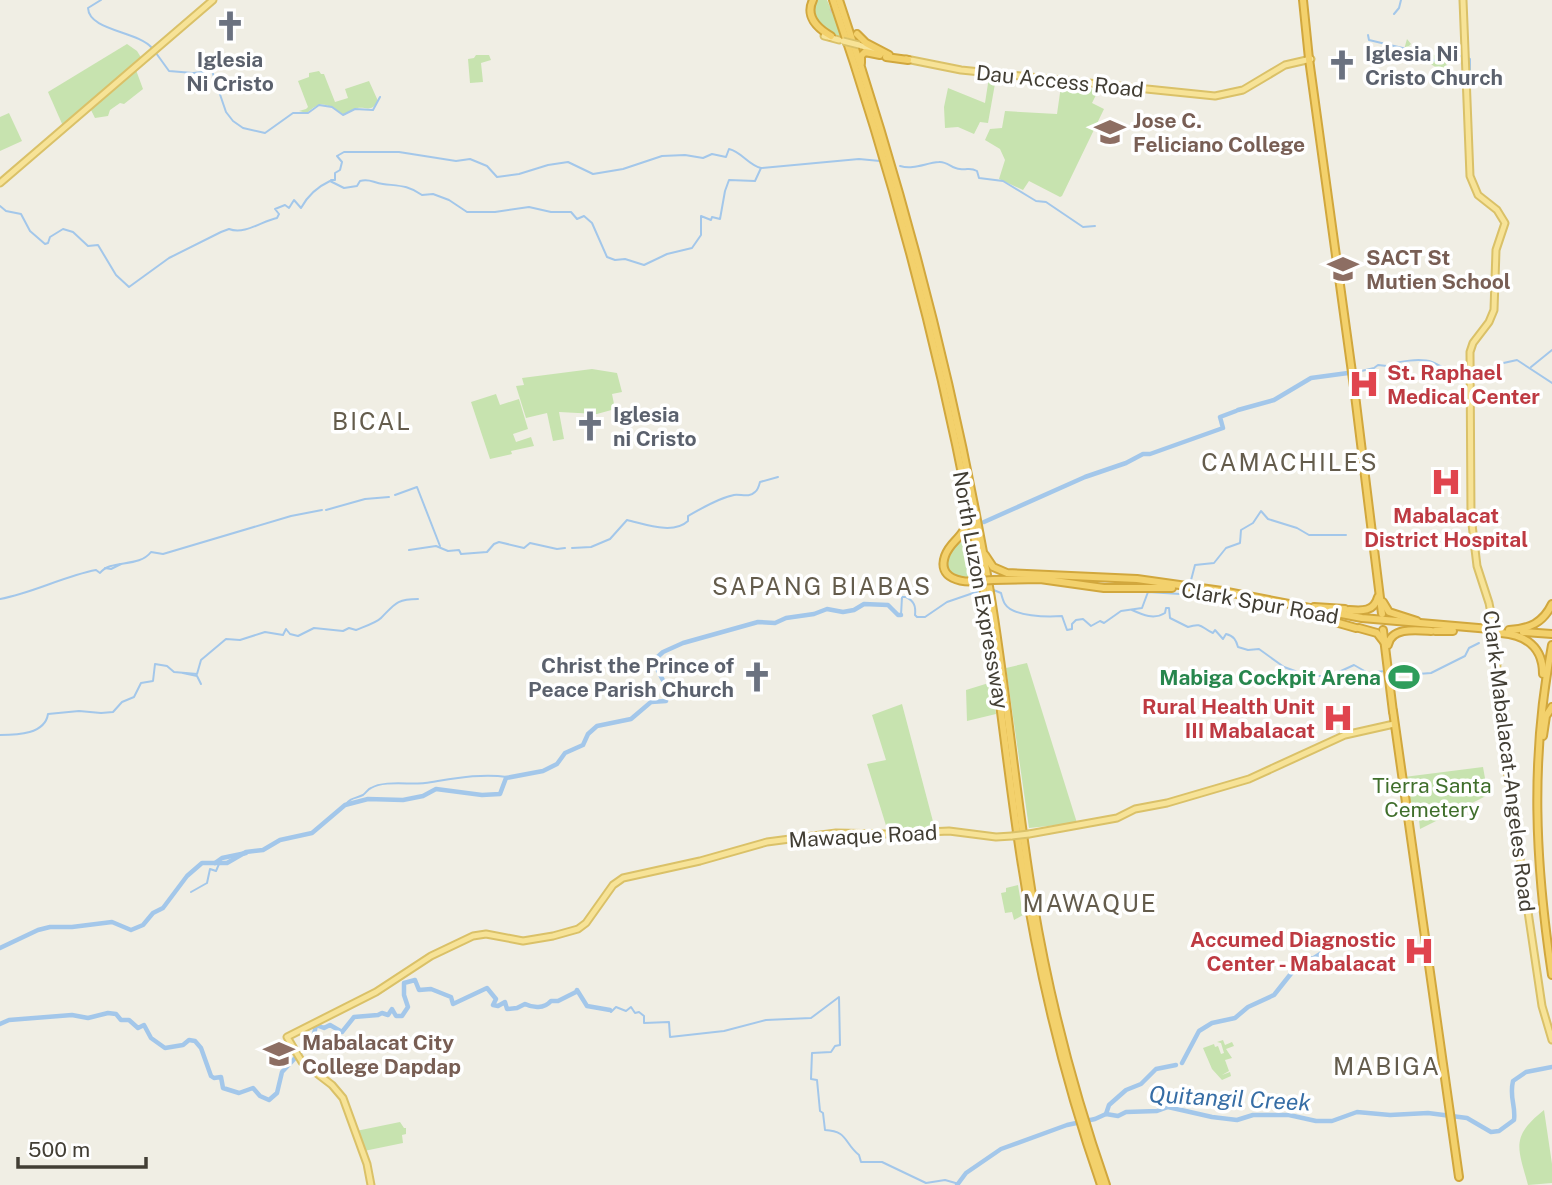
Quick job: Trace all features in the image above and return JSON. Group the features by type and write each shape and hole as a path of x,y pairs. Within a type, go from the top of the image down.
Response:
{"highway":[{"path":"807,0 810,20 822,34"},
{"path":"813,0 810,9 812,18 822,34"},
{"path":"1304,0 1308,61 1345,313 1382,614"},
{"path":"835,1 833,10 842,39"},
{"path":"835,1 866,43 885,55"},
{"name":"North Luzon Expressway","path":"835,1 842,39 878,139 914,268 951,422 988,596 1034,905 1077,1102 1101,1185"},
{"name":"North Luzon Expressway","path":"835,1 863,72 928,300 960,437 981,543 985,581"},
{"path":"863,72 863,53 905,59"},
{"name":"Clark Spur Road","path":"968,504 965,530 945,557 944,567 950,577 960,582 1040,579 1102,587 1186,587 1370,622 1550,635"},
{"name":"Clark Spur Road","path":"981,543 987,561 999,571 1065,577 1103,576 1254,597 1362,618 1469,629"},
{"path":"1102,587 1097,582 1103,576"},
{"path":"985,581 1065,577"},
{"path":"1254,597 1312,607 1370,609 1376,603 1379,589"},
{"path":"1379,589 1384,607 1388,611 1411,620 1469,629"},
{"path":"1271,604 1377,633 1385,645"},
{"path":"1509,631 1530,627 1541,620 1552,604"},
{"path":"1387,657 1388,640 1393,634 1415,630 1469,629"},
{"path":"1383,630 1399,751"},
{"path":"1509,631 1527,639 1541,656 1544,673 1536,772 1536,832 1540,888 1552,975"},
{"path":"1541,717 1552,645"},
{"path":"1552,659 1541,755 1540,849 1552,956"},
{"path":"1541,755 1546,719 1552,707"},
{"path":"1393,711 1460,1181"},
{"name":"North Luzon Expressway","path":"1086,1133 1107,1185"}],"main road":[{"path":"0,183 214,0"},
{"name":"Clark-Mabalacat-Angeles Road","path":"1462,0 1470,176 1478,195 1502,214 1504,223 1496,250 1494,310 1470,352 1471,516 1477,566 1492,618 1497,662 1496,696 1543,1013 1552,1040"},
{"path":"822,34 885,55"},
{"name":"Dau Access Road","path":"905,59 960,70 1210,96 1228,95 1243,90 1279,69 1308,61"},
{"name":"Mawaque Road","path":"371,1185 367,1164 343,1098 297,1056 287,1038 376,992 431,956 473,936 486,934 523,941 574,931 585,925 613,885 623,878 767,842 836,833 949,831 996,837 1012,836 1117,818 1135,808 1167,803 1249,779 1345,735 1394,724"}],"green space":[{"path":"814,0 827,0 844,39 831,35 814,20"},
{"path":"1407,39 1411,44 1409,46 1430,54 1431,51 1434,55 1455,56 1446,63 1449,75 1443,75 1443,67 1439,69 1427,62 1425,65 1424,60 1417,60 1409,52 1407,56 1403,53"},
{"path":"127,44 137,51 142,59 63,126 48,92"},
{"path":"476,55 489,55 491,60 481,63 483,82 470,83 468,59"},
{"path":"136,70 143,89 124,104 120,103 110,110 108,116 95,118 90,108"},
{"path":"319,71 324,74 335,102 348,98 345,89 369,81 378,101 373,107 354,109 345,115 322,104 307,113 299,111 308,107 298,81 309,77 309,73"},
{"path":"989,77 996,78 988,123 980,122 974,134 958,127 945,128 944,107 948,88 985,103"},
{"path":"1061,86 1099,89 1092,103 1104,109 1062,196 1029,181 1023,190 999,179 1005,160 1000,149 985,140 990,129 1002,128 1005,111 1057,114"},
{"path":"9,113 22,141 0,151 0,117"},
{"path":"592,369 617,373 622,392 612,394 615,409 597,414 559,412 564,439 553,441 547,413 526,418 516,386 524,385 522,378"},
{"path":"496,394 500,405 519,399 528,429 513,434 516,442 531,437 534,446 490,459 471,402"},
{"path":"959,541 974,545 980,578 957,578 947,567 945,560"},
{"path":"1027,663 1077,823 1029,828 1006,668"},
{"path":"992,682 996,714 967,721 966,690"},
{"path":"902,704 935,829 888,832 867,764 886,760 872,715"},
{"name":"Tierra Santa Cemetery","path":"1483,767 1488,795 1420,829 1419,820 1410,821 1404,777"},
{"path":"1018,885 1023,915 1014,920 1012,912 1005,913 1001,893 1006,892 1006,888"},
{"path":"1223,1040 1225,1045 1232,1042 1234,1046 1226,1049 1232,1058 1225,1060 1229,1071 1222,1075 1230,1072 1231,1076 1222,1080 1212,1069 1203,1048 1214,1044 1215,1047 1218,1046 1221,1054 1224,1053 1221,1043 1217,1042"},
{"path":"1544,1110 1552,1183 1528,1185 1520,1152 1521,1136 1533,1119"},
{"path":"400,1122 406,1128 406,1134 402,1135 403,1143 364,1151 356,1131"}],"waterway":[{"path":"101,0 88,8 90,16 96,22 145,42 152,48"},
{"path":"1394,14 1401,0"},
{"path":"1368,35 1369,40 1411,50 1429,60 1441,61 1461,56"},
{"path":"156,53 169,71 212,71 226,112 233,121 243,128 265,133 293,113 308,113 319,105 332,107 343,115 355,109 373,110 380,97"},
{"path":"1467,57 1470,59 1470,102"},
{"path":"331,180 335,180 335,173 340,170 342,162 337,156 344,152 399,152 456,161 470,159 487,166 497,177 568,162 593,174 623,169 662,156 685,155 703,158 712,154 726,157 729,149 761,168 859,159 880,161"},
{"path":"900,166 915,167 942,162 957,169 973,169 977,171 979,178 1003,181 1036,201 1046,202 1083,227 1095,226"},
{"path":"0,206 6,211 21,214 30,231 45,244 50,237 63,229 73,232 88,246 98,245 116,275 129,287 169,258 221,232 247,229 277,218 279,214 275,209 285,205 289,208 294,200 301,208 313,192 330,181 344,188 357,186 360,181 366,180 403,186 422,195 433,194 449,200 467,212 495,212 529,207 551,212 571,212 577,219 584,216 592,223 607,257 644,265 667,254 692,248 701,235 701,216 711,220 712,217 720,219 729,180 755,181 761,168"},
{"path":"1531,367 1552,350"},
{"path":"1353,373 1378,365 1387,366 1416,360 1432,362 1458,371"},
{"path":"1499,364 1517,360 1552,383"},
{"path":"1482,370 1491,367"},
{"path":"1238,410 1274,400 1311,378 1348,373"},
{"path":"984,522 1143,454 1150,454 1223,428 1220,417 1236,411"},
{"path":"572,548 591,547 610,539 627,520 667,528 682,525 688,521 688,516 722,498 753,494 760,482 778,477"},
{"path":"395,495 417,487 440,546"},
{"path":"326,510 365,499 389,497"},
{"path":"0,599 84,573 96,570 100,573 110,566 139,560 151,552 163,554 291,516 322,510"},
{"path":"1190,584 1195,565 1214,563 1226,548 1240,543 1241,530 1253,523 1261,511 1268,519 1297,528 1309,535 1346,535"},
{"path":"409,550 436,546 448,551 459,550 461,554 487,552 499,542 524,548 530,543 557,549 565,548"},
{"path":"105,568 111,569 121,564"},
{"path":"991,589 1001,593 1005,604 1015,612 1062,616 1067,630 1072,629 1076,620 1083,619 1091,626 1100,621 1104,623 1121,611 1142,608 1148,592 1180,594 1186,588"},
{"path":"901,615 902,597 913,602 917,617 925,617 947,602 982,590"},
{"path":"0,735 30,732 42,726 48,714 113,712 122,702 134,697 141,683 153,681 155,664 167,666 174,672 197,674 201,660 226,639 240,640 265,632 283,635 286,629 290,634 298,636 314,628 356,630 379,620 400,601 418,599"},
{"path":"0,948 50,927 112,922 131,930 143,925 153,913 163,908 187,876 202,863 227,863 246,852 263,850 280,840 312,833 345,805 368,799 403,800 423,796 436,789 482,795 500,794 506,778 543,771 557,764 565,753 583,745 588,734 597,726 631,719 651,702 666,701 668,690 653,661 663,652 683,643 758,622 775,623 827,609 843,612 864,604 888,605 901,615"},
{"path":"1132,610 1153,616 1161,615 1169,608 1170,618 1188,627 1199,625 1213,633 1215,630 1223,639 1226,634 1229,635 1238,647 1259,649 1284,667 1309,676 1330,676 1354,665 1368,673 1385,671"},
{"path":"1390,670 1406,668 1418,674 1431,673 1465,656 1469,648 1479,643"},
{"path":"183,673 197,676 201,684"},
{"path":"345,805 351,799 383,784 425,783 476,776 507,777"},
{"path":"215,863 222,858 246,853"},
{"path":"191,892 207,883 210,869 216,871 219,864"},
{"path":"1182,1063 1199,1031 1212,1023 1235,1018 1248,1007 1274,995 1301,961 1314,958 1328,949 1361,945"},
{"path":"0,1024 9,1020 72,1015 88,1018 108,1013 116,1014 121,1020 129,1020 138,1028 144,1025 151,1038 165,1048 183,1045 189,1040 195,1041 201,1048 211,1076 221,1077 223,1088 239,1093 253,1088 260,1096 269,1100 277,1093 282,1072 313,1039 316,1025 324,1028 330,1025 342,1032 354,1017 382,1013 388,1015 392,1009 396,1016 402,1016 408,1007 404,983 415,980 419,990 431,989 451,997 453,1004 487,988 496,999 493,1005 498,1006 505,1002 507,1009 525,1004 538,1007 558,1001 577,990 587,1006 610,1010"},
{"path":"610,1010 611,1012 616,1007 626,1011 631,1007 635,1013 639,1012 644,1016 644,1023 669,1022 670,1037 724,1031 766,1020 811,1018 839,997 840,1045 835,1046 831,1052 812,1053 811,1079 817,1080 825,1130 842,1135 859,1155 861,1162 882,1162 926,1183 945,1180 959,1184"},
{"path":"1106,1114 1109,1105 1126,1090 1141,1084 1156,1069 1176,1065"},
{"name":"Quitangil Creek","path":"957,1185 966,1173 1001,1149 1106,1114 1118,1116 1126,1112 1157,1111 1168,1107 1237,1120 1253,1115 1289,1115 1316,1121 1332,1121 1357,1112 1390,1115 1428,1113 1467,1118 1491,1132 1499,1131 1514,1120 1513,1081 1526,1072 1552,1067"}],"tunnel":[{"path":"832,8 834,12"}],"place":[{"name":"Iglesia Ni Cristo","path":"230,26"},
{"name":"Iglesia Ni Cristo Church","path":"1342,65"},
{"name":"Jose C. Feliciano College","path":"1110,132"},
{"name":"SACT St Mutien School","path":"1343,269"},
{"name":"St. Raphael Medical Center","path":"1364,384"},
{"name":"Iglesia ni Cristo","path":"590,426"},
{"name":"Mabalacat District Hospital","path":"1446,482"},
{"name":"Christ the Prince of Peace Parish Church","path":"757,677"},
{"name":"Mabiga Cockpit Arena","path":"1404,677"},
{"name":"Rural Health Unit III Mabalacat","path":"1338,718"},
{"name":"Accumed Diagnostic Center - Mabalacat","path":"1419,951"},
{"name":"Mabalacat City College Dapdap","path":"279,1054"}],"district":[{"name":"BICAL","path":"372,421"},
{"name":"CAMACHILES","path":"1290,462"},
{"name":"SAPANG BIABAS","path":"822,586"},
{"name":"MAWAQUE","path":"1090,903"},
{"name":"MABIGA","path":"1387,1066"}]}
